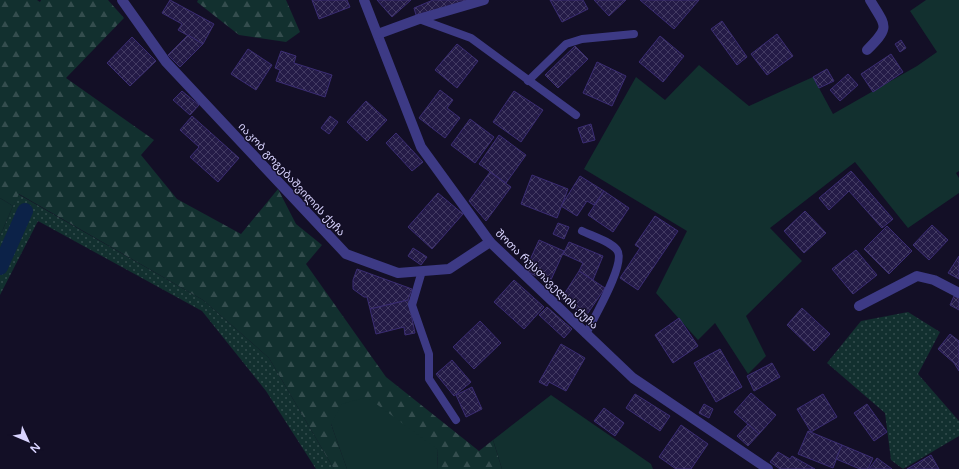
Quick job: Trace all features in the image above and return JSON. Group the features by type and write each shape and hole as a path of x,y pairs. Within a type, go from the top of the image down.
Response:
{"street":[{"name":"იაკობ გოგებაშვილის ქუჩა","path":"122,0 166,62 346,254 398,273 449,270 490,242"},
{"name":"შოთა რუსთაველის ქუჩა","path":"364,0 421,147 490,242 633,378 768,469"},
{"path":"378,34 419,19 484,0"},
{"path":"867,50 882,34 884,23 870,0"},
{"path":"859,306 917,276 934,280 959,293"}],"lane":[{"path":"419,19 471,38 576,115"},
{"path":"528,81 566,44 582,40 634,34"},
{"path":"582,231 610,244 617,250 620,257 615,277 586,334"},
{"path":"422,271 412,305 429,354 429,379 456,420"}],"green space":[{"path":"0,0 37,0 40,2 41,0 108,0 124,18 66,78 154,140 141,155 177,199 241,234 278,189 296,224 322,245 306,264 386,377 479,451 493,440 502,469 438,469 437,449 331,424 347,469 334,469 269,358 203,300 19,194 13,206 0,198"},
{"path":"198,0 286,0 300,32 286,42 239,35 197,2"},
{"path":"926,0 959,0 959,171 956,173 959,178 959,193 908,228 855,162 770,228 802,261 746,316 766,356 748,374 715,323 698,340 656,293 687,231 584,169 636,77 665,100 699,65 749,106 813,77 833,114 917,66 937,52 910,11"},
{"path":"18,194 203,300 269,358 334,469 316,469 266,391 202,311 38,221 0,295 0,236"},
{"path":"0,198 13,206 0,236"},
{"path":"908,312 940,332 918,374 959,421 959,436 903,469 891,460 885,413 827,363 861,321"},
{"path":"551,395 651,464 653,469 502,469 493,440"},
{"path":"367,397 437,449 438,469 347,469 331,424 342,404"}],"building":[{"path":"170,0 214,24 203,44 178,30 182,24 162,13"},
{"path":"312,0 347,0 350,7 319,19"},
{"path":"377,0 411,0 392,17"},
{"path":"433,0 474,0 416,15 414,8"},
{"path":"550,0 583,0 588,9 562,22"},
{"path":"594,0 626,0 609,16"},
{"path":"640,0 699,0 674,29"},
{"path":"722,21 747,57 737,65 711,29"},
{"path":"777,34 793,56 767,75 751,54"},
{"path":"188,35 203,44 180,67 168,55"},
{"path":"660,36 684,56 663,82 639,62"},
{"path":"132,37 156,61 130,86 107,63"},
{"path":"901,40 906,48 900,52 895,44"},
{"path":"457,44 478,61 457,88 435,70"},
{"path":"575,46 588,59 558,88 545,75"},
{"path":"248,49 272,65 256,90 231,74"},
{"path":"281,51 296,56 294,63 332,75 325,97 276,81 280,70 275,68"},
{"path":"891,54 903,72 873,92 861,74"},
{"path":"597,62 626,76 612,106 583,93"},
{"path":"827,69 834,81 819,88 813,77"},
{"path":"848,74 858,85 840,101 830,90"},
{"path":"440,90 453,100 447,108 460,118 445,138 419,118"},
{"path":"182,91 199,105 190,115 173,100"},
{"path":"514,91 543,110 521,142 493,122"},
{"path":"366,101 387,120 367,141 347,122"},
{"path":"192,116 239,158 218,182 190,157 199,147 180,130"},
{"path":"330,116 338,122 329,134 321,128"},
{"path":"470,119 494,137 475,163 451,145"},
{"path":"591,124 595,140 583,143 578,128"},
{"path":"396,133 423,162 412,171 386,143"},
{"path":"499,135 526,155 506,183 479,164"},
{"path":"851,171 893,219 882,228 849,191 829,210 819,198"},
{"path":"490,172 511,187 486,221 469,201"},
{"path":"532,175 568,189 557,218 521,204"},
{"path":"580,176 604,191 594,205 587,201 577,216 561,206"},
{"path":"604,191 629,208 613,232 588,215"},
{"path":"438,193 463,214 432,249 408,227"},
{"path":"805,211 826,233 804,253 784,231"},
{"path":"655,216 678,231 638,290 620,278 640,248 635,245"},
{"path":"558,223 569,227 564,239 553,234"},
{"path":"932,225 948,240 929,260 913,245"},
{"path":"887,226 912,251 889,274 864,249"},
{"path":"539,240 564,251 550,282 525,271"},
{"path":"569,242 603,256 593,280 579,271 583,263 563,254"},
{"path":"413,248 427,257 421,265 408,256"},
{"path":"856,250 877,275 853,294 832,269"},
{"path":"959,256 959,279 948,273"},
{"path":"357,269 412,289 408,300 370,309 367,297 364,297 353,289 353,280"},
{"path":"579,271 605,288 586,316 561,299"},
{"path":"514,280 544,307 524,329 494,302"},
{"path":"954,296 959,298 959,310 950,305"},
{"path":"408,300 415,333 405,335 404,327 376,334 370,309"},
{"path":"547,307 572,329 564,338 539,315"},
{"path":"802,308 830,334 814,351 787,325"},
{"path":"679,318 698,346 673,363 655,335"},
{"path":"480,321 501,343 474,369 453,347"},
{"path":"950,334 959,341 959,371 954,363 938,349"},
{"path":"561,344 585,358 566,391 549,382 547,386 539,382"},
{"path":"720,349 742,387 716,402 694,363"},
{"path":"452,360 471,382 454,396 436,374"},
{"path":"772,363 780,377 754,391 747,376"},
{"path":"472,387 482,409 466,417 456,395"},
{"path":"751,393 776,415 759,434 734,412"},
{"path":"635,394 670,416 660,431 626,408"},
{"path":"823,394 837,417 811,432 797,409"},
{"path":"704,404 713,409 709,418 699,413"},
{"path":"867,404 887,432 874,441 854,413"},
{"path":"604,408 624,423 615,436 594,421"},
{"path":"748,424 759,434 748,446 737,436"},
{"path":"681,425 708,444 691,469 676,469 659,457"},
{"path":"808,431 842,445 833,468 798,454"},
{"path":"842,445 873,458 868,469 860,469 836,459"},
{"path":"778,452 790,459 792,456 815,469 780,469 770,462"},
{"path":"931,455 939,469 907,469"},
{"path":"877,458 892,469 869,469"}],"waterway":[{"path":"0,267 25,211"}]}
